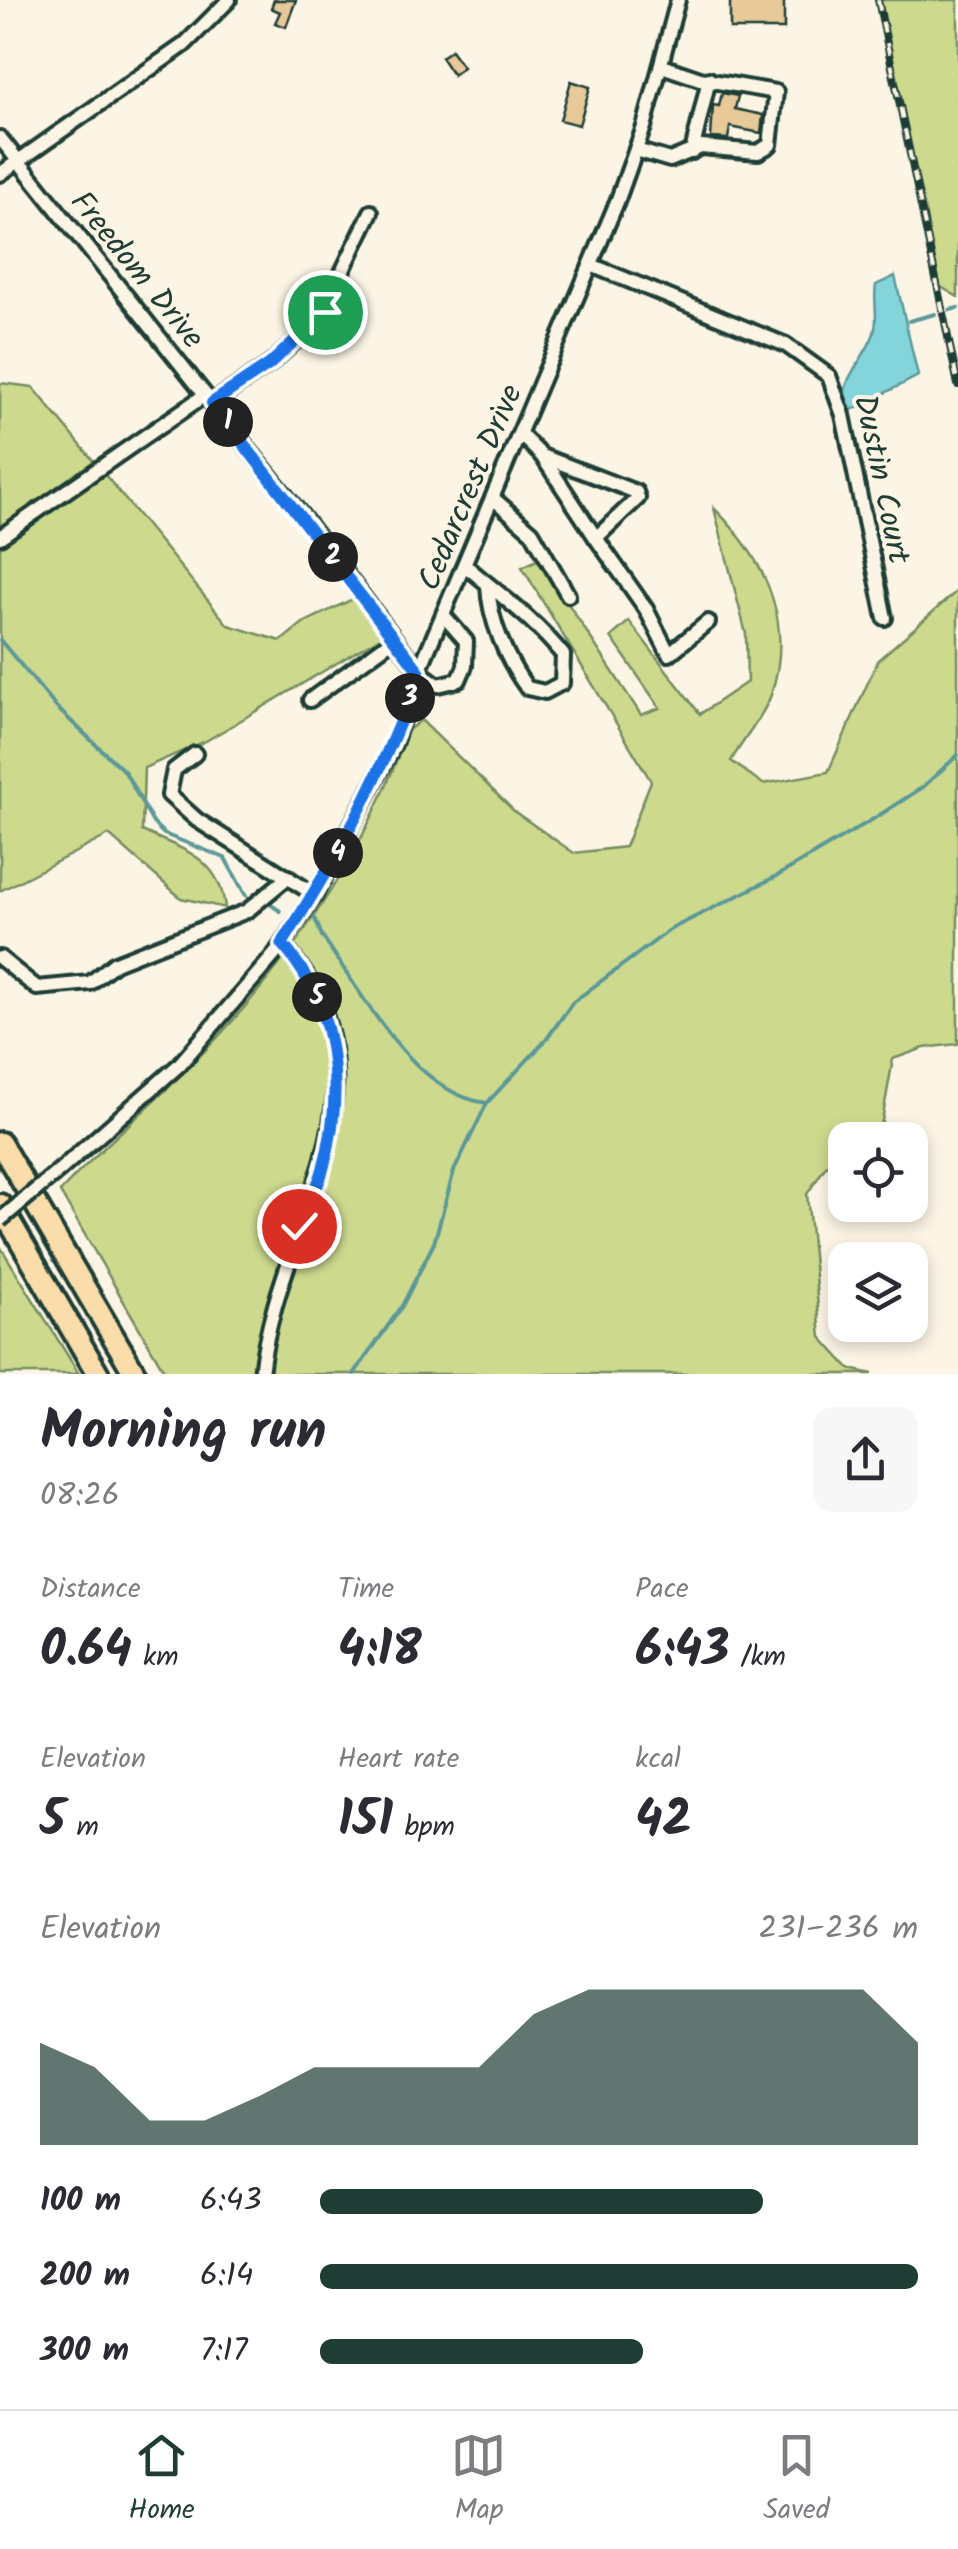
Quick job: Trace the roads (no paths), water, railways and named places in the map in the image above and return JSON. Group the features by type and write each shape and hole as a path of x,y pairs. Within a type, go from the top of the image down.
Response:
{"highway":[{"path":"0,1143 135,1374"},
{"path":"0,1206 98,1374"}],"street":[{"path":"0,174 184,45 230,0"},
{"name":"Cedarcrest Drive","path":"0,1220 179,1064 282,944 314,895 394,744 419,671 590,266 636,150 678,0"},
{"path":"636,150 670,160 701,147 758,152 770,145 776,92 662,66"},
{"path":"692,152 710,79"},
{"name":"Freedom Drive","path":"0,138 209,399 419,671"},
{"path":"0,536 209,399 270,364 319,320 371,212"},
{"name":"Dustin Court","path":"590,266 786,345 829,376 841,405 886,618"},
{"path":"521,435 542,456 646,609 670,654 708,622"},
{"path":"542,456 636,492 638,498 596,538"},
{"path":"494,500 532,532 568,596"},
{"path":"466,566 506,595 563,654 566,668 562,684 544,692 527,688 516,672 488,606 488,585"},
{"path":"419,671 438,685 460,680 466,641 445,616"},
{"path":"310,700 394,639"},
{"path":"195,754 174,770 169,795 197,820 314,895"},
{"path":"0,958 37,988 90,984 115,963 247,912 288,877"},
{"path":"261,1374 279,1286 324,1167 336,1105 333,1052 319,1001 300,964 282,944"}],"water":[{"path":"895,276 918,376 846,413 848,380 870,344 875,327 876,285"}],"waterway":[{"path":"950,310 958,308"},
{"path":"909,321 935,314"},
{"path":"0,640 56,707 125,772 153,823 164,834 225,858 246,896"},
{"path":"354,1374 402,1306 434,1243 454,1171 487,1103 546,1040 573,1002 671,929 777,876 875,818 923,787 958,755"},
{"path":"270,904 280,911"},
{"path":"314,916 322,936 372,1010 413,1061 461,1096 487,1103"}],"railway":[{"path":"878,0 958,385"}]}
